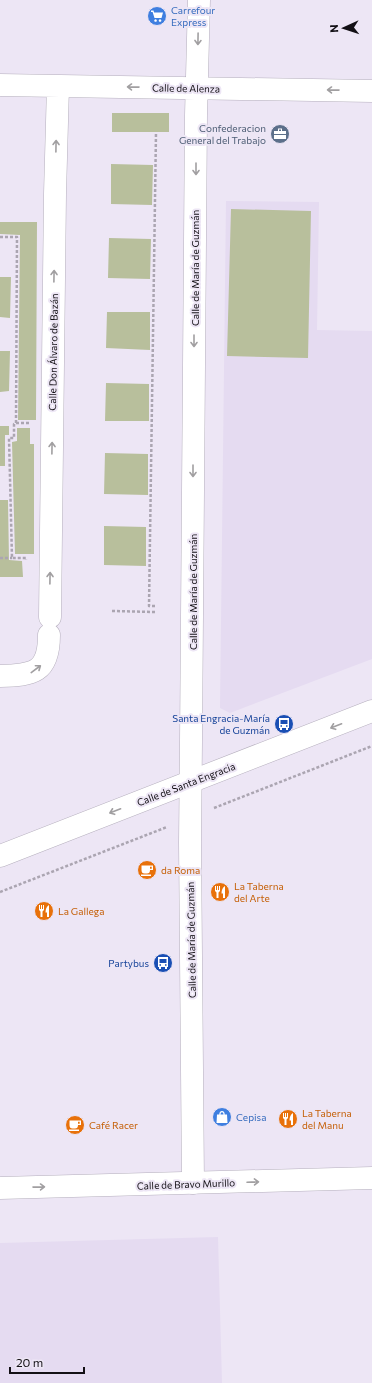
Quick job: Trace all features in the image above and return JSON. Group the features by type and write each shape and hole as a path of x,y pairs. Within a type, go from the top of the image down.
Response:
{"street":[{"name":"Calle de María de Guzmán","path":"193,1183 190,782 199,0"},
{"name":"Calle de Alenza","path":"0,85 372,91"},
{"name":"Calle Don Álvaro de Bazán","path":"0,676 26,675 34,672 39,668 47,655 49,626 55,186 58,86"},
{"name":"Calle de Santa Engracia","path":"0,856 372,711"},
{"name":"Calle de Bravo Murillo","path":"0,1188 372,1178"}],"path":[{"path":"155,606 149,606 156,132"},
{"path":"0,237 17,237 16,424 14,424 14,438 9,438 12,558"},
{"path":"0,558 26,558 26,561"},
{"path":"112,611 155,612"}],"shaded area":[{"path":"226,201 319,202 317,330 372,331 372,659 230,713 220,708"},
{"path":"218,1237 222,1383 0,1383 0,1243"}],"green space":[{"path":"112,113 169,113 169,132 112,132"},
{"path":"111,164 153,165 152,205 111,204"},
{"path":"231,209 311,211 308,358 227,356"},
{"path":"0,222 37,222 36,420 18,420 20,235 0,234"},
{"path":"109,238 151,239 150,279 108,278"},
{"path":"0,277 11,277 10,318 0,317"},
{"path":"107,312 150,312 150,350 106,348"},
{"path":"0,351 10,351 9,391 0,392"},
{"path":"106,383 149,384 149,421 105,421"},
{"path":"0,426 9,426 9,435 5,435 5,466 0,466"},
{"path":"17,428 30,428 30,444 34,444 34,554 15,554 12,442 17,441"},
{"path":"105,453 148,454 148,495 104,494"},
{"path":"0,500 8,500 9,560 22,561 23,577 0,577"},
{"path":"104,526 146,527 146,566 104,565"}],"place":[{"name":"Carrefour Express","path":"157,16"},
{"name":"Confederacion General del Trabajo","path":"280,134"},
{"name":"Santa Engracia-María de Guzmán","path":"284,724"},
{"name":"da Roma","path":"147,870"},
{"name":"La Taberna del Arte","path":"220,892"},
{"name":"La Gallega","path":"44,911"},
{"name":"Partybus","path":"163,963"},
{"name":"Cepisa","path":"222,1117"},
{"name":"La Taberna del Manu","path":"288,1119"},
{"name":"Café Racer","path":"75,1125"}]}
